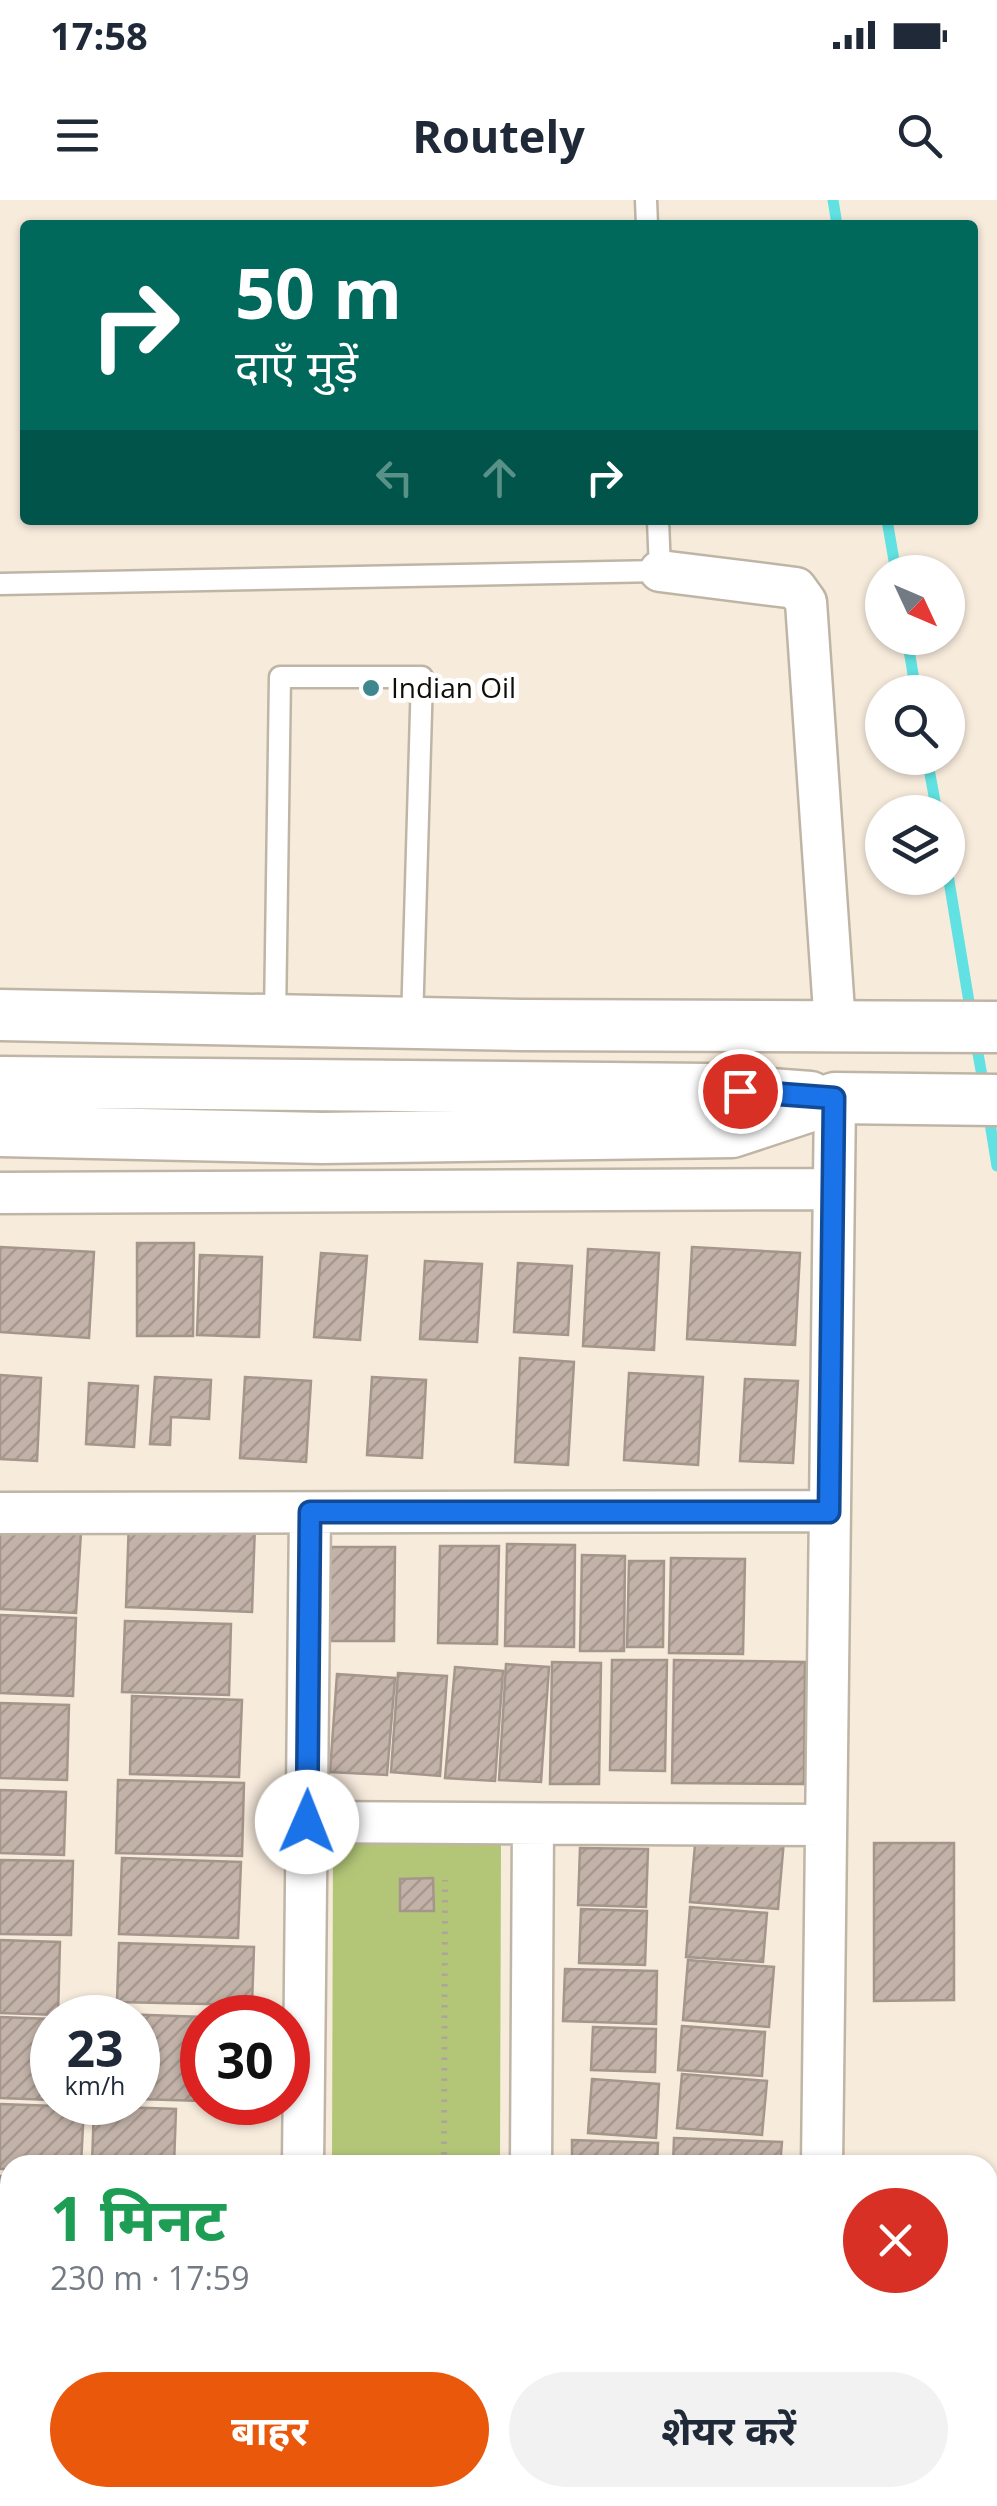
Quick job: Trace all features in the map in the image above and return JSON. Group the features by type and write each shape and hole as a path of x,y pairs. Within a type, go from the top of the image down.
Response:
{"street":[{"path":"660,571 796,588 806,602 859,1026"},
{"path":"0,1015 412,1023 997,1027"},
{"path":"0,1082 708,1089 856,1099 997,1100"},
{"path":"0,1131 322,1138 732,1132 856,1099"},
{"path":"822,2155 833,1189 856,1099"},
{"path":"0,1193 833,1189"},
{"path":"303,2155 310,1512"},
{"path":"0,1513 829,1512"},
{"path":"307,1822 826,1825"},
{"path":"531,2155 533,1824"}],"lane":[{"path":"0,584 660,571 658,525"},
{"path":"275,1020 280,677 422,677 412,1023"}],"path":[{"path":"444,2155 445,1880"}],"green space":[{"path":"501,1842 500,2155 332,2155 333,1843"}],"building":[{"path":"137,1243 194,1243 193,1336 137,1336"},
{"path":"0,1247 94,1252 89,1338 0,1332"},
{"path":"692,1247 800,1253 795,1345 687,1339"},
{"path":"588,1249 659,1253 654,1350 583,1346"},
{"path":"321,1253 367,1256 360,1340 314,1337"},
{"path":"200,1255 262,1257 259,1337 197,1335"},
{"path":"425,1261 482,1264 477,1342 420,1339"},
{"path":"518,1263 572,1266 568,1335 514,1332"},
{"path":"520,1358 574,1362 568,1465 515,1462"},
{"path":"629,1373 703,1377 698,1465 624,1460"},
{"path":"0,1375 41,1378 37,1461 0,1459"},
{"path":"155,1377 211,1380 209,1419 171,1417 170,1445 150,1444"},
{"path":"245,1377 311,1381 306,1462 240,1458"},
{"path":"372,1377 426,1380 422,1458 367,1455"},
{"path":"745,1379 798,1381 793,1463 740,1461"},
{"path":"89,1383 138,1386 134,1447 86,1444"},
{"path":"129,1520 255,1524 252,1612 126,1607"},
{"path":"0,1528 81,1532 76,1613 0,1609"},
{"path":"507,1544 575,1545 574,1647 505,1646"},
{"path":"440,1546 499,1546 497,1644 438,1643"},
{"path":"318,1547 395,1547 394,1641 317,1641"},
{"path":"582,1555 625,1556 624,1651 580,1651"},
{"path":"671,1558 745,1559 743,1654 669,1653"},
{"path":"629,1561 664,1561 663,1647 627,1647"},
{"path":"0,1615 76,1618 73,1696 0,1693"},
{"path":"125,1621 231,1624 229,1695 122,1692"},
{"path":"612,1660 667,1660 665,1771 610,1770"},
{"path":"674,1660 805,1662 804,1784 672,1783"},
{"path":"552,1662 601,1663 599,1784 550,1784"},
{"path":"506,1664 549,1667 541,1782 499,1780"},
{"path":"455,1667 503,1671 495,1781 445,1778"},
{"path":"398,1673 447,1676 440,1776 391,1772"},
{"path":"337,1674 395,1678 387,1775 330,1772"},
{"path":"132,1696 242,1700 239,1777 130,1774"},
{"path":"0,1703 69,1705 67,1780 0,1778"},
{"path":"118,1780 244,1783 242,1856 116,1853"},
{"path":"0,1790 66,1792 64,1855 0,1853"},
{"path":"696,1833 784,1840 778,1909 690,1902"},
{"path":"874,1843 954,1843 954,2000 874,2001"},
{"path":"580,1848 648,1849 646,1907 578,1905"},
{"path":"122,1858 241,1862 238,1938 119,1934"},
{"path":"0,1860 73,1861 71,1935 0,1934"},
{"path":"433,1878 434,1911 400,1911 400,1879"},
{"path":"690,1907 767,1913 763,1962 686,1957"},
{"path":"581,1909 647,1911 645,1965 579,1963"},
{"path":"0,1940 60,1942 59,1995 30,1995 30,2014 0,2013"},
{"path":"119,1943 254,1947 252,1995 180,1995 180,2003 160,2003 160,1995 117,1995"},
{"path":"688,1960 774,1967 769,2027 683,2020"},
{"path":"565,1969 657,1971 656,2024 563,2021"},
{"path":"160,2015 180,2016 180,2100 160,2100"},
{"path":"0,2017 30,2018 30,2099 0,2098"},
{"path":"682,2026 765,2032 762,2076 678,2070"},
{"path":"593,2027 656,2029 655,2072 591,2070"},
{"path":"682,2074 767,2081 762,2135 677,2128"},
{"path":"592,2079 659,2084 656,2138 588,2133"},
{"path":"0,2104 30,2105 30,2125 83,2125 82,2155 0,2155"},
{"path":"160,2108 176,2109 174,2155 92,2155 93,2125 160,2125"},
{"path":"674,2138 782,2142 781,2155 673,2155"},
{"path":"572,2140 658,2143 657,2155 572,2155"}],"waterway":[{"path":"833,200 836,220"},
{"path":"888,525 893,555"},
{"path":"910,655 913,675"},
{"path":"930,775 934,795"},
{"path":"951,895 971,1014"},
{"path":"975,1037 984,1087"},
{"path":"988,1111 997,1166"}],"place":[{"name":"Indian Oil","path":"371,688"}],"route":[{"path":"307,1822 310,1512 829,1512 834,1098 740,1091"}]}
